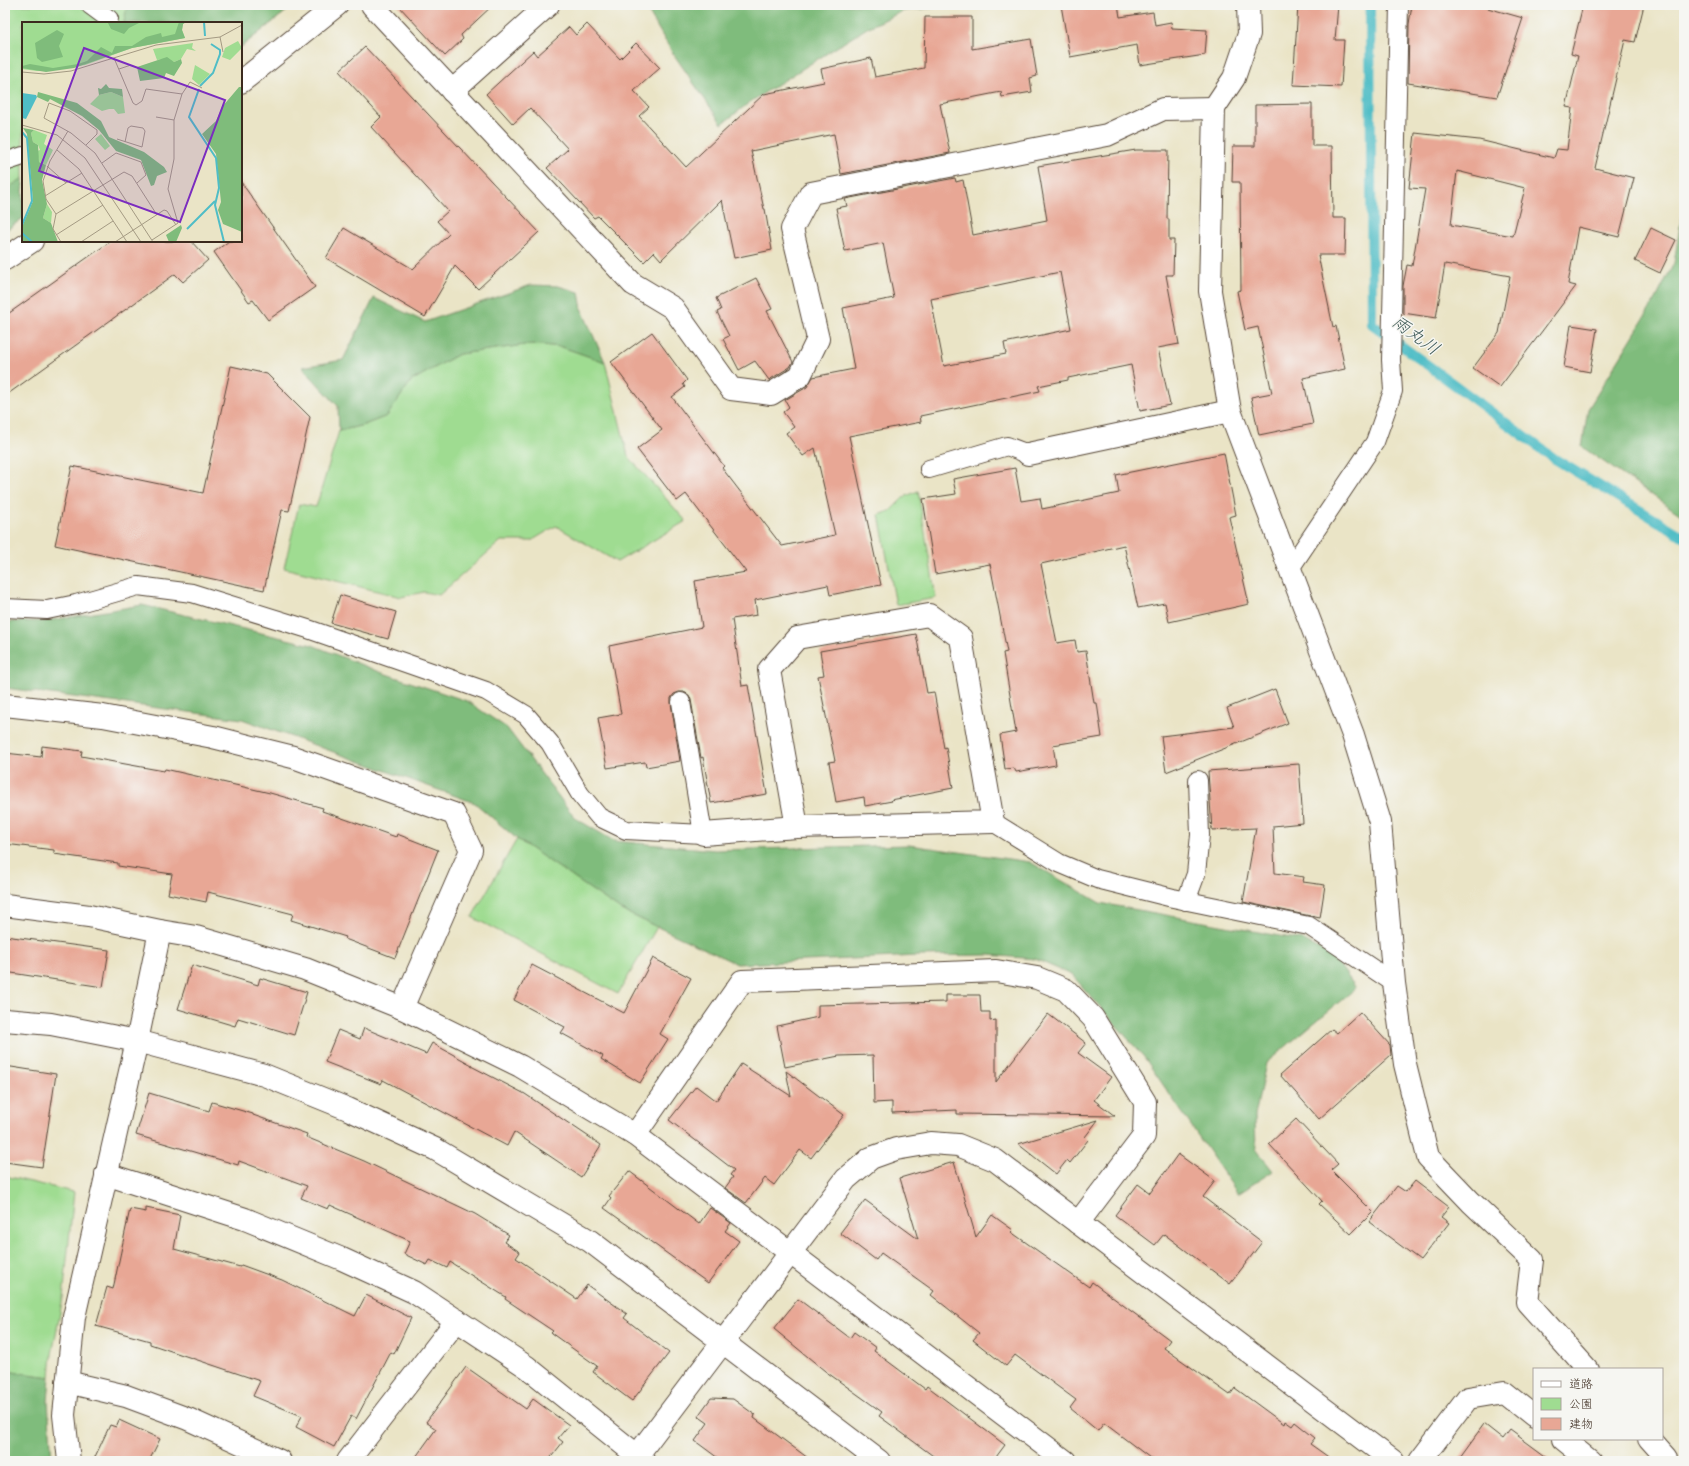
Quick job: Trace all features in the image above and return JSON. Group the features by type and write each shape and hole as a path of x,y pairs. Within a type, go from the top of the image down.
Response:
{"street":[{"path":"242,81 337,5"},
{"path":"372,5 633,284 673,308 731,389 770,394 800,376 818,339 792,229 811,193 1107,135 1164,109 1214,108"},
{"path":"452,91 548,5"},
{"path":"1248,5 1249,34 1247,42 1234,78 1214,108 1210,291 1230,412 1353,735 1380,822 1394,982 1405,1064 1428,1157 1471,1202 1532,1260 1527,1302 1585,1368"},
{"path":"5,259 30,242"},
{"path":"1028,454 1230,412"},
{"path":"703,834 797,827 993,822 961,638 929,615 797,638 769,670 797,827"},
{"path":"5,705 103,716 213,737 293,757 454,814 471,850 402,1008"},
{"path":"5,905 89,916 196,937 305,969 402,1008 520,1066 635,1135 1065,1461"},
{"path":"69,1461 64,1415 74,1317 137,1041 160,931"},
{"path":"635,1135 742,981 996,971 1037,978 1066,990 1093,1018 1145,1102 1144,1136 1078,1223"},
{"path":"5,1020 50,1024 137,1041 264,1075 348,1109 436,1149 590,1242 879,1461"},
{"path":"106,1174 245,1219 342,1259 414,1292 527,1367 638,1459 722,1342 846,1179 871,1158 896,1149 931,1143 958,1145 995,1160 1393,1461"},
{"path":"348,1461 457,1320"},
{"path":"67,1382 126,1396 188,1418 280,1461"},
{"path":"1420,1461 1468,1398 1504,1392 1533,1415"},
{"path":"1563,1440 1590,1461"},
{"path":"1650,1440 1665,1457 1666,1461"}],"lane":[{"path":"90,5 109,16"},
{"path":"1289,570 1375,442 1393,391 1391,360 1400,5"},
{"path":"5,162 22,156"},
{"path":"929,469 1007,446 1028,454"},
{"path":"5,608 47,610 76,604 138,586 192,593 308,629 486,691 526,715 550,743 580,794 599,818 626,830 703,834 681,702"},
{"path":"1186,901 1196,874 1200,835 1198,780"},
{"path":"993,822 1059,863 1097,879 1186,901 1309,926 1394,982"}],"green space":[{"path":"5,5 294,5 242,46 242,22 22,22 22,219 5,231"},
{"path":"129,5 294,5 242,46 242,22 124,22 126,10"},
{"path":"642,5 960,5 903,11 867,28 750,102 722,124 672,52 649,13"},
{"path":"22,179 22,219 5,231 5,190"},
{"path":"1684,201 1684,517 1582,447 1588,409 1656,299 1674,263"},
{"path":"531,285 558,286 579,292 582,310 605,362 562,347 532,344 459,354 411,381 387,416 364,425 339,431 338,406 302,367 343,360 374,298 425,322"},
{"path":"532,344 562,347 605,362 628,456 686,521 617,562 556,526 531,541 501,541 439,595 424,592 401,597 284,568 299,504 316,507 339,431 364,425 387,416 411,381 459,354"},
{"path":"918,491 936,598 896,605 879,515 890,511 904,497"},
{"path":"142,605 312,645 380,672 467,701 507,728 575,818 614,841 715,850 909,845 1030,862 1100,903 1302,940 1333,956 1356,988 1266,1063 1255,1116 1256,1149 1273,1171 1238,1194 1144,1057 1072,975 1035,959 989,955 919,956 737,964 621,910 517,839 475,803 242,719 5,688 5,622 46,621"},
{"path":"517,839 621,910 657,927 618,994 472,917"},
{"path":"5,1176 74,1192 63,1298 52,1354 50,1377 5,1371"},
{"path":"5,1371 50,1377 48,1402 52,1461 5,1461"}],"building":[{"path":"398,5 493,5 461,35 463,39 445,56"},
{"path":"1061,5 1118,5 1120,17 1153,12 1155,25 1171,22 1172,28 1207,30 1205,55 1140,65 1137,45 1070,57"},
{"path":"1298,5 1338,5 1335,40 1344,40 1341,87 1293,85"},
{"path":"1412,5 1477,5 1523,18 1497,97 1408,83 1409,24"},
{"path":"1583,5 1644,5 1635,42 1625,40 1595,168 1634,178 1619,237 1578,227 1568,284 1576,286 1500,387 1473,368 1499,333 1510,276 1445,264 1436,318 1403,313 1403,286 1407,265 1412,266 1425,189 1409,188 1415,133 1479,140 1554,158 1557,149 1567,150 1572,108 1566,107 1578,56 1571,54","holes":["1457,171 1525,188 1513,236 1451,225"]},
{"path":"925,17 972,17 972,49 1031,39 1037,76 1030,78 1032,92 1002,97 1001,92 940,104 950,153 841,174 834,134 751,151 765,209 772,250 734,258 722,200 661,260 654,252 644,262 598,216 594,218 547,168 568,149 530,108 513,124 486,94 533,51 537,56 569,27 576,35 587,24 620,59 636,43 660,68 634,91 649,107 639,116 686,167 764,94 824,82 821,69 871,58 875,77 924,68"},
{"path":"365,47 539,232 478,289 455,266 425,317 326,258 344,228 413,269 449,234 437,221 448,211 371,127 381,117 339,71"},
{"path":"1312,104 1312,146 1332,146 1333,218 1346,218 1345,255 1318,255 1333,327 1336,326 1345,369 1303,378 1313,424 1259,435 1251,397 1272,393 1258,327 1245,330 1237,291 1241,290 1240,182 1232,182 1233,146 1255,146 1255,105"},
{"path":"1136,150 1168,150 1167,219 1169,219 1169,240 1174,240 1173,275 1166,275 1179,344 1158,348 1170,405 1140,411 1131,365 1038,386 1040,391 920,416 921,422 849,436 881,585 830,595 828,585 755,600 757,615 732,619 742,686 748,685 767,794 711,803 703,757 701,758 691,700 689,695 684,692 674,694 671,698 680,761 646,767 645,762 607,768 598,718 621,714 609,646 702,627 695,581 746,572 686,494 677,501 637,449 662,430 611,362 652,332 687,380 683,384 685,387 672,397 724,466 722,468 782,546 835,535 815,448 803,456 786,433 794,427 783,412 789,407 785,400 807,387 813,377 854,369 843,308 894,298 883,243 845,251 836,208 847,206 845,199 955,178 956,182 963,180 973,235 1047,220 1038,166","holes":["1060,272 1071,329 1004,343 1006,354 944,366 931,299"]},
{"path":"242,183 315,287 268,320 253,300 249,302 214,252 228,242 242,242"},
{"path":"1651,228 1676,240 1660,273 1635,261"},
{"path":"110,242 192,242 208,260 183,282 175,274 5,396 5,316"},
{"path":"756,278 772,309 767,311 793,362 790,367 769,380 755,361 739,370 723,339 729,336 717,312 721,310 716,298"},
{"path":"1571,325 1597,329 1590,372 1564,367"},
{"path":"231,366 267,374 310,417 289,511 282,510 264,590 55,545 72,466 203,493"},
{"path":"1224,453 1236,515 1229,517 1249,604 1169,622 1165,603 1138,608 1124,545 1041,564 1057,643 1075,640 1077,652 1086,651 1094,703 1097,703 1102,737 1053,745 1056,765 1016,772 1014,768 1005,769 1000,735 1016,732 1003,653 1007,652 990,564 935,574 923,499 956,494 953,479 1015,468 1021,501 1040,498 1042,509 1119,493 1116,475"},
{"path":"340,595 396,612 388,639 331,623"},
{"path":"916,634 927,693 934,692 953,788 865,806 864,797 836,802 829,762 835,761 818,676 824,675 820,651"},
{"path":"1275,689 1288,723 1166,772 1161,736 1234,727 1227,708"},
{"path":"42,746 82,751 81,756 164,771 165,769 270,793 323,808 322,811 396,837 397,834 438,850 395,958 345,939 346,937 291,920 293,914 208,892 206,902 168,894 172,874 118,866 118,863 54,854 54,850 5,844 5,753 41,757"},
{"path":"1299,764 1303,823 1273,826 1275,873 1304,877 1303,882 1325,885 1320,918 1243,902 1256,828 1212,830 1208,771"},
{"path":"5,936 109,950 103,987 5,972"},
{"path":"653,958 691,978 660,1034 668,1039 640,1083 601,1059 603,1056 561,1033 565,1027 514,1000 532,965 624,1013"},
{"path":"192,965 258,985 260,978 307,992 294,1035 238,1018 235,1026 178,1009"},
{"path":"946,995 980,995 981,1012 990,1012 990,1021 996,1020 996,1082 1048,1014 1086,1043 1078,1053 1111,1077 1094,1100 1115,1116 957,1114 957,1110 892,1113 892,1102 874,1103 873,1055 839,1056 785,1067 777,1026 818,1017 818,1005 946,1002"},
{"path":"1360,1012 1390,1045 1391,1055 1319,1119 1280,1075 1332,1029 1337,1033"},
{"path":"364,1028 426,1054 432,1043 472,1065 471,1066 525,1094 601,1145 581,1177 514,1132 507,1146 383,1080 381,1084 325,1062 338,1030 360,1039"},
{"path":"741,1064 791,1096 786,1071 844,1115 811,1158 800,1150 774,1185 765,1178 746,1203 725,1188 733,1177 730,1175 734,1170 669,1120 696,1086 716,1101"},
{"path":"5,1066 56,1074 42,1167 5,1162"},
{"path":"149,1093 209,1111 212,1102 253,1114 307,1134 306,1137 364,1161 475,1214 509,1235 504,1242 520,1252 516,1258 577,1299 587,1285 627,1314 624,1318 669,1353 632,1401 593,1372 597,1366 551,1333 553,1331 505,1299 506,1297 450,1262 447,1268 430,1260 427,1265 404,1254 410,1241 330,1205 328,1209 301,1198 307,1186 239,1161 238,1165 136,1135"},
{"path":"1296,1119 1338,1164 1331,1170 1373,1212 1351,1234 1319,1204 1322,1201 1269,1144"},
{"path":"1098,1120 1085,1137 1088,1140 1070,1163 1067,1160 1056,1174 1018,1144"},
{"path":"1178,1154 1215,1181 1203,1197 1262,1242 1230,1284 1164,1234 1155,1245 1115,1215 1138,1184 1150,1193"},
{"path":"954,1162 976,1237 992,1215 1013,1230 1011,1232 1089,1287 1092,1282 1170,1340 1164,1348 1230,1395 1235,1388 1284,1424 1285,1421 1292,1426 1295,1422 1315,1438 1310,1444 1334,1461 1154,1461 1104,1423 1098,1431 1070,1408 1076,1400 1015,1355 1006,1366 973,1340 979,1333 931,1295 934,1291 881,1253 876,1260 840,1233 865,1200 918,1239 900,1178"},
{"path":"629,1171 699,1224 710,1208 731,1223 725,1231 739,1241 708,1283 604,1208 611,1198 609,1196"},
{"path":"1415,1181 1449,1207 1441,1217 1449,1223 1420,1260 1369,1222 1397,1186 1406,1192"},
{"path":"146,1208 180,1215 174,1249 240,1267 241,1265 282,1280 355,1316 366,1295 411,1318 394,1354 391,1352 356,1419 351,1416 334,1447 296,1427 302,1416 253,1396 260,1381 150,1344 150,1341 96,1326 107,1287 113,1289 130,1209 146,1212"},
{"path":"798,1299 850,1338 854,1332 876,1348 874,1351 925,1389 927,1386 1005,1445 993,1461 940,1461 879,1416 882,1412 825,1371 774,1329"},
{"path":"466,1367 526,1409 533,1399 569,1425 558,1438 563,1442 548,1461 413,1461 436,1429 426,1422"},
{"path":"711,1398 733,1399 755,1415 754,1418 812,1461 722,1461 695,1441 708,1423 698,1416"},
{"path":"119,1420 160,1439 149,1461 93,1461 110,1425 116,1427"},
{"path":"1484,1424 1503,1439 1510,1430 1552,1461 1457,1461"}],"waterway":[{"name":"雨丸川","path":"1370,5 1372,324 1555,459 1684,537"}]}
